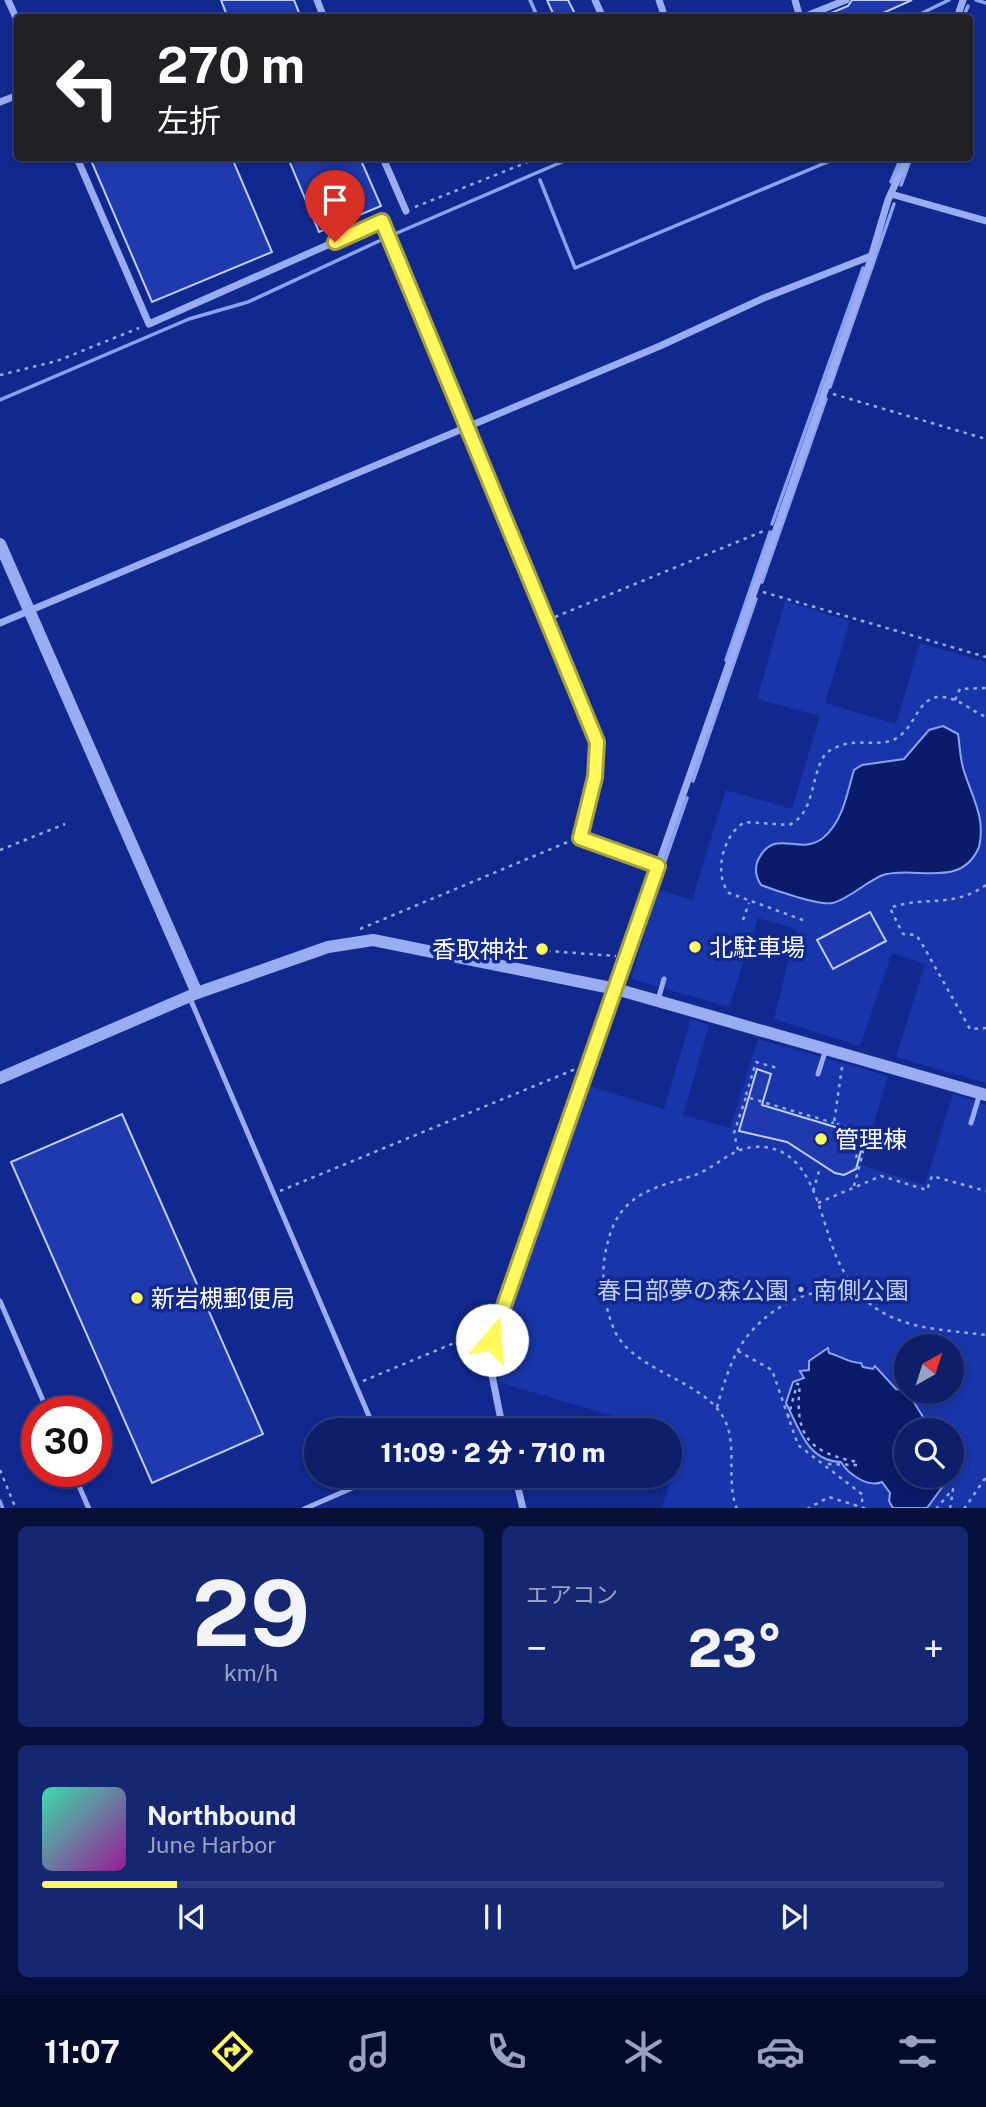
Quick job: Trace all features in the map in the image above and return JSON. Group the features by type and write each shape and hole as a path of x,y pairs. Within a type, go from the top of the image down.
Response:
{"street":[{"path":"811,14 846,0"},
{"path":"78,161 149,324 382,221 465,426 549,620 597,742 595,777 580,838 658,866"},
{"path":"384,161 406,211"},
{"path":"501,1418 488,1354 496,1326 616,989 891,194 906,161"},
{"path":"891,194 986,221"},
{"path":"0,622 660,346 764,298 871,256"},
{"path":"0,544 193,995"},
{"path":"0,1077 193,995 328,947 373,940 616,989 983,1094"},
{"path":"518,1488 523,1508"}],"lane":[{"path":"657,1001 664,979"},
{"path":"193,995 370,1418"},
{"path":"818,1074 825,1049"},
{"path":"971,1123 983,1094"},
{"path":"0,1301 41,1396"},
{"path":"80,1487 89,1508"},
{"path":"303,1508 351,1488"}],"path":[{"path":"406,211 531,161"},
{"path":"0,375 57,361 149,324"},
{"path":"823,392 986,439"},
{"path":"549,620 776,526"},
{"path":"753,589 986,657"},
{"path":"956,700 960,689 986,688"},
{"path":"803,920 736,898 723,886 720,868 731,835 740,825 745,821 789,825 795,822 805,810 827,753 852,741 887,742 897,738 923,703 938,697 956,700 986,717"},
{"path":"0,850 65,824"},
{"path":"357,930 580,838"},
{"path":"986,885 959,900 904,903 890,908 900,935 916,935 921,942 970,1029 986,1028"},
{"path":"743,920 749,903"},
{"path":"547,951 626,957"},
{"path":"834,1123 839,1077 846,1055"},
{"path":"274,1193 590,1062"},
{"path":"738,1150 734,1133 756,1062 777,1068"},
{"path":"746,1097 868,1133 853,1188"},
{"path":"856,1158 864,1132"},
{"path":"737,1508 730,1491 732,1449 725,1419 717,1408 631,1350 613,1328 606,1297 603,1264 605,1244 618,1217 636,1197 661,1183 693,1176 738,1150 755,1147 783,1153 802,1170 818,1203 836,1256 861,1295 888,1315 913,1325 986,1335"},
{"path":"813,1192 820,1168"},
{"path":"818,1203 881,1176 927,1190 932,1176 986,1191"},
{"path":"717,1408 738,1351 751,1333 768,1318 807,1294 830,1288 861,1295"},
{"path":"357,1384 496,1326"},
{"path":"738,1351 772,1370 796,1440 802,1448 863,1495 861,1507"},
{"path":"788,1418 797,1384 800,1384 797,1408 807,1438 829,1456 857,1462 857,1465 823,1464"},
{"path":"791,1406 797,1408"},
{"path":"796,1440 807,1438"},
{"path":"802,1448 807,1438"},
{"path":"829,1456 829,1464"},
{"path":"0,1470 16,1508"},
{"path":"964,1508 986,1477"},
{"path":"936,1508 953,1489 950,1508"},
{"path":"807,1508 829,1497 867,1508"}],"green space":[{"path":"785,601 850,621 825,703 896,724 920,643 986,662 986,1083 896,1057 925,964 892,953 860,1046 774,1019 796,929 758,918 729,1007 631,979 658,889 692,900 726,790 792,809 820,716 757,699"},
{"name":"春日部夢の森公園・南側公園","path":"691,1019 709,1025 683,1115 730,1128 758,1039 888,1076 861,1165 925,1185 953,1094 986,1105 986,1508 662,1508 668,1488 682,1488 682,1418 620,1418 499,1382 494,1356 589,1086 664,1109"}],"shaded area":[{"path":"943,726 958,734 963,767 979,817 979,847 971,860 961,868 949,872 883,875 844,899 832,903 808,900 761,885 756,867 765,850 779,843 814,843 830,831 843,807 854,770 862,765 904,759 929,730"},
{"path":"828,1348 829,1353 861,1363 863,1367 873,1369 875,1366 894,1387 894,1404 915,1404 924,1418 894,1418 894,1488 942,1488 927,1508 893,1508 889,1501 890,1493 882,1482 871,1483 859,1479 841,1462 820,1456 806,1442 786,1403 793,1382 804,1378 800,1371 809,1370 809,1361"}],"building":[{"path":"221,0 294,0 299,14 226,14"},
{"path":"547,0 568,0 575,14 553,14"},
{"path":"852,0 912,0 881,14 829,14 848,6"},
{"path":"91,161 233,161 272,252 152,302"},
{"path":"289,161 361,161 381,206 319,232"},
{"path":"870,912 886,941 833,969 817,940"},
{"name":"管理棟","path":"757,1069 771,1074 762,1105 865,1136 856,1169 844,1175 835,1173 787,1142 739,1131"},
{"name":"新岩槻郵便局","path":"122,1114 263,1434 152,1483 11,1162"}],"waterway":[{"path":"530,0 536,14"},
{"path":"920,14 949,0"},
{"path":"976,0 986,3"},
{"path":"965,14 968,6"},
{"path":"390,236 564,161"},
{"path":"540,180 575,268 830,161"},
{"path":"891,182 900,161"},
{"path":"901,185 910,161"},
{"path":"830,387 894,204"},
{"path":"0,400 189,319 248,302 379,241"},
{"path":"772,524 863,268"},
{"path":"762,582 826,399"},
{"path":"726,660 770,532"},
{"path":"693,781 756,599"},
{"path":"624,978 687,798"},
{"path":"554,1180 617,998"},
{"path":"542,1213 548,1197"},
{"path":"0,1501 3,1508"}],"place":[{"name":"北駐車場","path":"695,947"},
{"name":"香取神社","path":"542,949"},
{"name":"管理棟","path":"821,1139"},
{"name":"新岩槻郵便局","path":"137,1298"}],"route":[{"path":"335,242 382,221 465,426 549,620 597,742 595,777 580,838 658,866 492,1340"}]}
